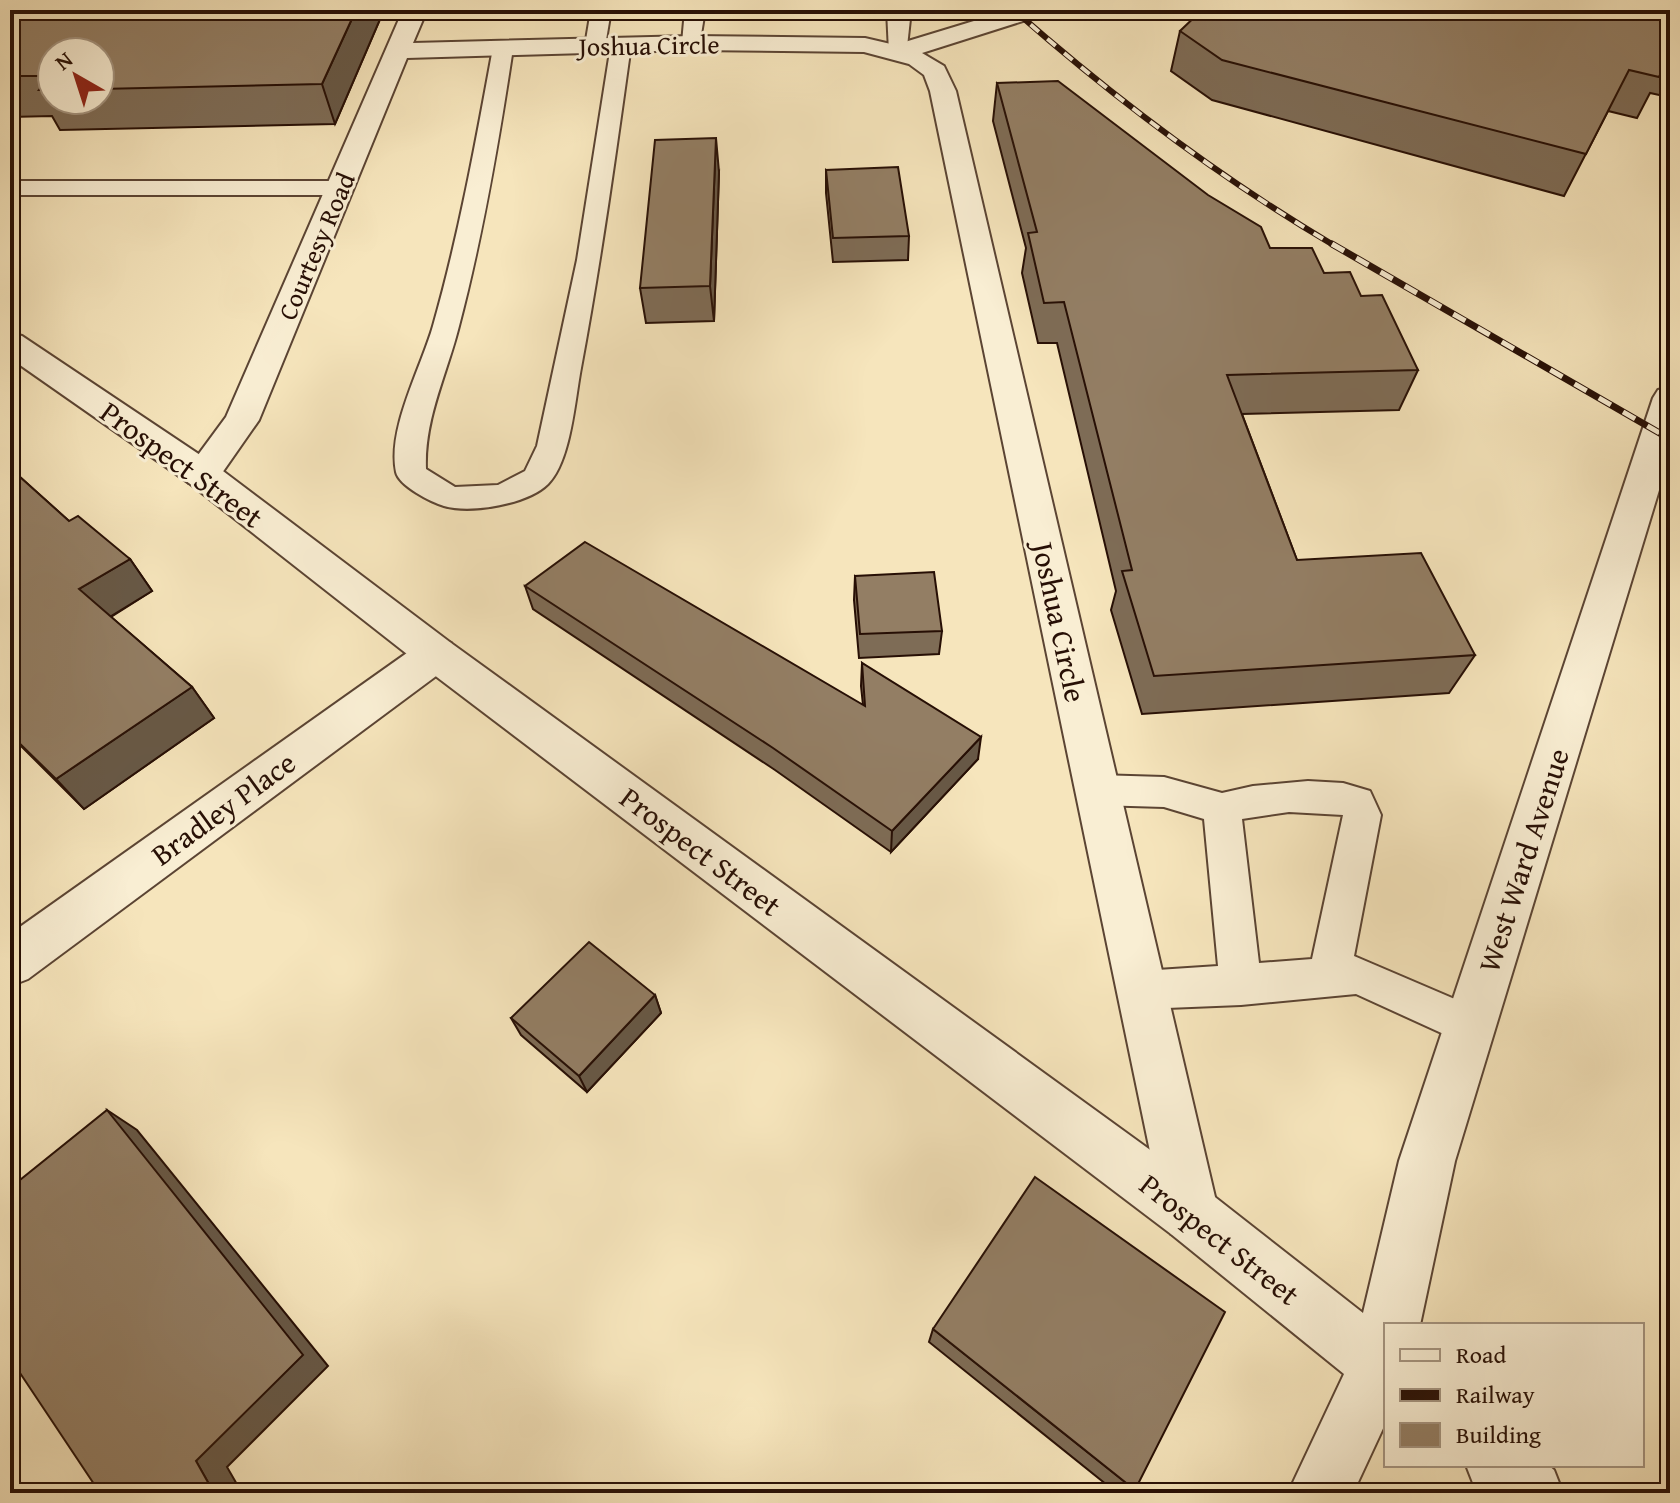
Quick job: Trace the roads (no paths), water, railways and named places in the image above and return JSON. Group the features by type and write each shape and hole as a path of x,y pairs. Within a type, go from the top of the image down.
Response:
{"street":[{"name":"Courtesy Road","path":"202,474 242,420 415,10"},
{"name":"Joshua Circle","path":"899,52 1034,10"},
{"name":"Joshua Circle","path":"398,51 608,45 694,27 865,45 899,52 935,71 943,91 1191,1214"},
{"name":"Prospect Street","path":"10,343 202,474 436,654 1191,1214 1384,1349"},
{"name":"West Ward Avenue","path":"1392,1323 1427,1161 1670,398"},
{"name":"Bradley Place","path":"10,963 436,654"},
{"name":"West Ward Avenue","path":"1320,1493 1384,1354"},
{"path":"1500,1467 1531,1493"}],"lane":[{"path":"503,48 484,172 444,331 408,446 411,474 450,497 503,495 537,477 552,446 589,260 608,45 601,10"},
{"path":"897,10 900,19 899,52"},
{"path":"10,188 340,188"},
{"path":"1097,790 1164,792 1222,809 1238,803 1335,796 1357,802 1362,815 1329,978"},
{"path":"1222,809 1241,986"},
{"path":"1142,990 1241,986 1358,975 1470,1026"}],"railway":[{"path":"1014,10 1169,136 1250,193 1335,246"},
{"path":"1332,244 1670,439"}]}
